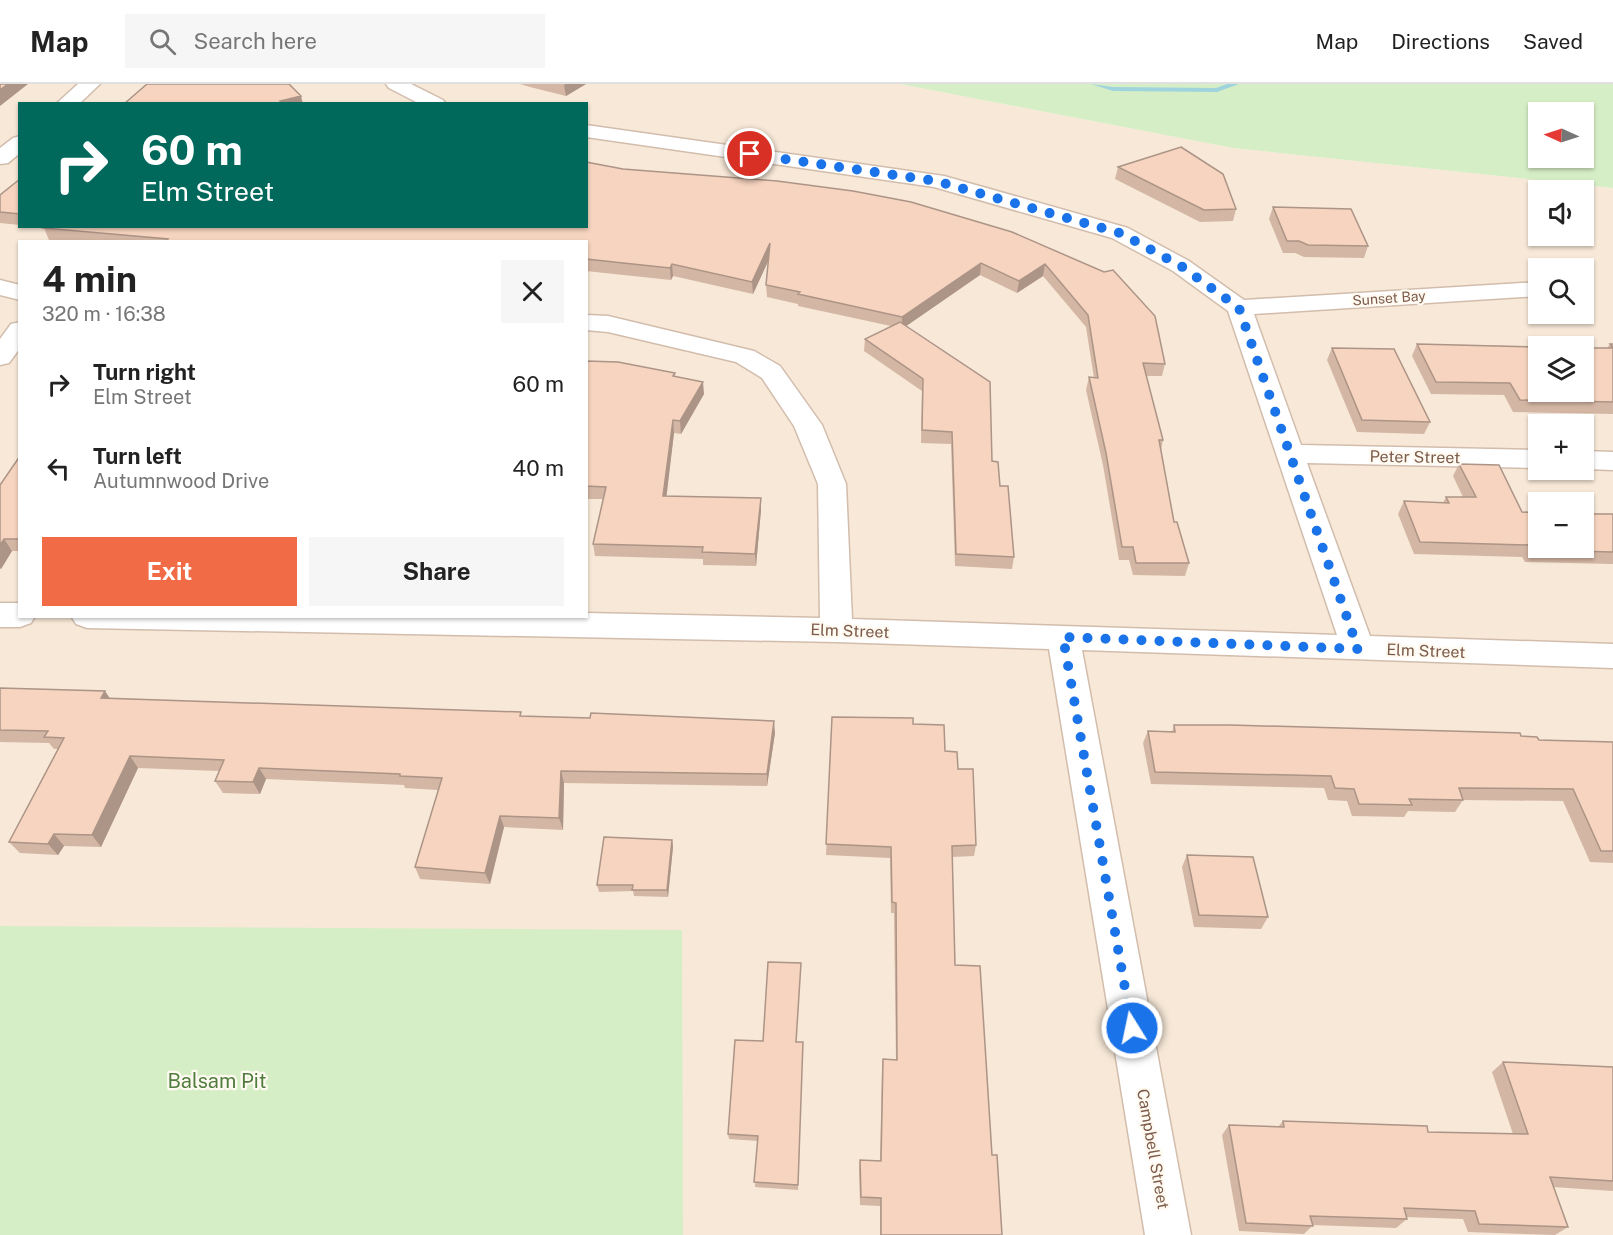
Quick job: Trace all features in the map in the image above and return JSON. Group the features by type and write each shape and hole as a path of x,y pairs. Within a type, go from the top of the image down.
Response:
{"street":[{"path":"68,102 90,84"},
{"path":"396,84 432,102"},
{"path":"588,131 947,184 1120,233 1181,266 1239,308 1358,649"},
{"path":"0,158 18,144"},
{"path":"0,287 18,292"},
{"name":"Sunset Bay","path":"1239,308 1528,290"},
{"path":"588,322 608,324 746,356 771,372 808,425 832,484 836,630"},
{"path":"0,357 18,332"},
{"name":"Peter Street","path":"1291,454 1528,459"},
{"path":"1594,460 1613,461"},
{"path":"0,615 18,615"},
{"name":"Elm Street","path":"194,618 836,630 1613,656"},
{"name":"Campbell Street","path":"1063,637 1168,1235"}],"shaded area":[{"path":"0,84 900,84 1233,148 1537,180 1528,180 1528,246 1594,246 1594,186 1613,188 1613,1235 0,1235"}],"green space":[{"path":"900,84 1613,84 1613,188 1594,186 1594,180 1537,180 1233,148"},
{"name":"Balsam Pit","path":"0,926 682,930 683,1235 0,1235"}],"building":[{"path":"0,84 8,84 0,90"},
{"path":"147,84 289,84 301,96 281,102 126,102"},
{"path":"1181,147 1223,174 1236,209 1204,210 1118,167"},
{"path":"588,162 623,169 777,181 853,191 911,202 1012,232 1104,272 1113,270 1155,316 1165,364 1143,363 1163,440 1159,440 1174,522 1177,522 1189,563 1136,563 1133,547 1122,547 1106,453 1089,377 1098,378 1088,315 1045,264 1019,281 981,263 902,317 766,285 770,243 752,282 672,264 670,268 588,259 588,240 168,239 43,228 588,228"},
{"path":"18,181 18,214 0,212 0,195"},
{"path":"1273,207 1351,209 1368,246 1308,245 1299,241 1287,241"},
{"path":"900,322 990,382 992,461 998,462 1000,486 1008,486 1014,557 956,554 952,432 922,430 923,379 865,339"},
{"path":"1417,344 1528,347 1528,400 1520,400 1510,383 1436,382"},
{"path":"1332,348 1394,349 1430,422 1362,420"},
{"path":"1594,348 1613,348 1613,402 1594,402"},
{"path":"588,361 618,362 675,373 673,376 703,382 680,421 673,420 663,496 761,498 755,554 702,552 703,547 593,544 606,487 588,486"},
{"path":"18,459 18,539 4,539 0,545 0,485"},
{"path":"1459,464 1499,465 1522,512 1528,512 1528,545 1420,542 1404,501 1449,503 1446,497 1476,497"},
{"path":"1594,514 1613,514 1613,552 1594,552"},
{"path":"0,688 105,691 101,698 521,712 520,716 590,718 591,713 774,721 767,774 561,771 559,818 500,816 485,873 415,867 442,778 259,768 253,782 215,781 224,760 130,756 92,835 54,834 48,844 9,842 64,738 44,737 48,731 0,730"},
{"path":"832,717 913,718 913,724 944,725 945,751 957,752 958,769 973,769 976,845 952,846 955,965 980,966 992,1155 997,1155 1002,1235 881,1235 881,1198 861,1197 860,1160 881,1161 883,1059 897,1060 896,903 892,902 891,847 826,844"},
{"path":"1174,725 1520,733 1521,736 1537,737 1539,740 1613,742 1613,851 1601,851 1573,789 1459,788 1463,800 1409,799 1412,805 1359,804 1354,789 1335,788 1331,776 1155,772 1148,731 1175,732"},
{"path":"604,837 672,840 667,890 632,890 633,885 597,885"},
{"path":"1187,855 1253,857 1268,917 1199,915"},
{"path":"768,962 801,963 796,1042 803,1042 798,1185 754,1182 758,1136 728,1134 735,1040 763,1041"},
{"path":"1503,1062 1613,1067 1613,1181 1550,1177 1568,1227 1479,1224 1475,1211 1404,1208 1407,1219 1310,1216 1313,1226 1246,1223 1229,1125 1284,1127 1283,1121 1427,1126 1428,1132 1528,1134"}],"waterway":[{"path":"1095,84 1113,89 1217,90 1235,84"}],"route":[{"path":"750,154 936,181 1120,233 1181,266 1239,308 1358,649 1063,637 1132,1028"}]}
